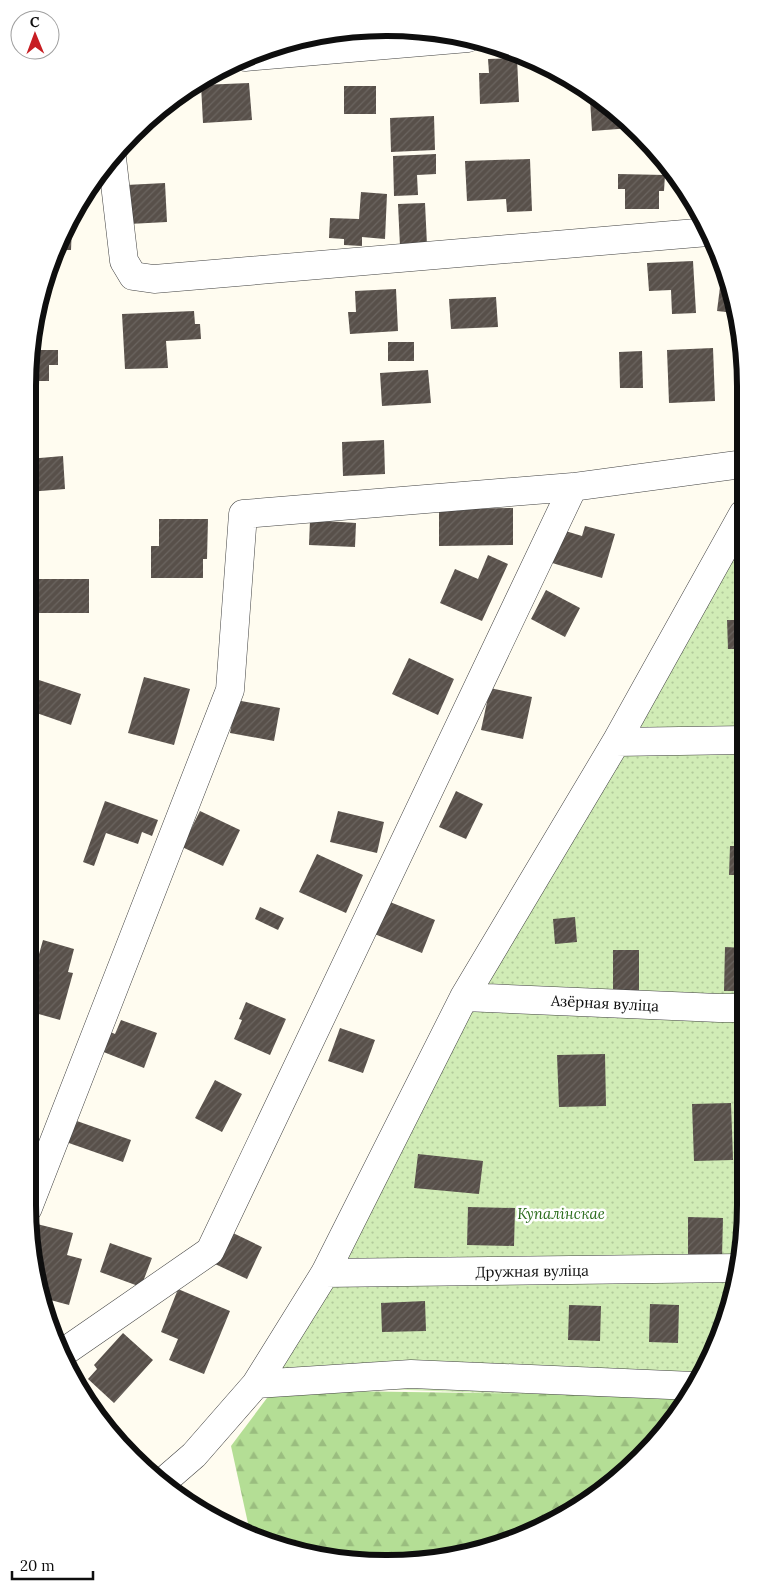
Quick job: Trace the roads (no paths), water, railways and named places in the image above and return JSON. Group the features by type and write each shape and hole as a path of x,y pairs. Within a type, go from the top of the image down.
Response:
{"street":[{"path":"276,54 440,40"},
{"path":"113,168 124,261 133,276 154,279 701,233"},
{"path":"36,1187 230,690 242,514 573,488 737,465"},
{"path":"68,1349 210,1251 573,488"},
{"path":"168,1478 194,1455 256,1384 325,1273 464,997 616,742 737,525"},
{"path":"616,742 737,740"},
{"name":"Азёрная вуліца","path":"464,997 737,1008"},
{"name":"Дружная вуліца","path":"325,1273 731,1268"},
{"path":"256,1384 410,1374 686,1386"}],"park label":[{"name":"Купалінскае","path":"561,1213"}]}
